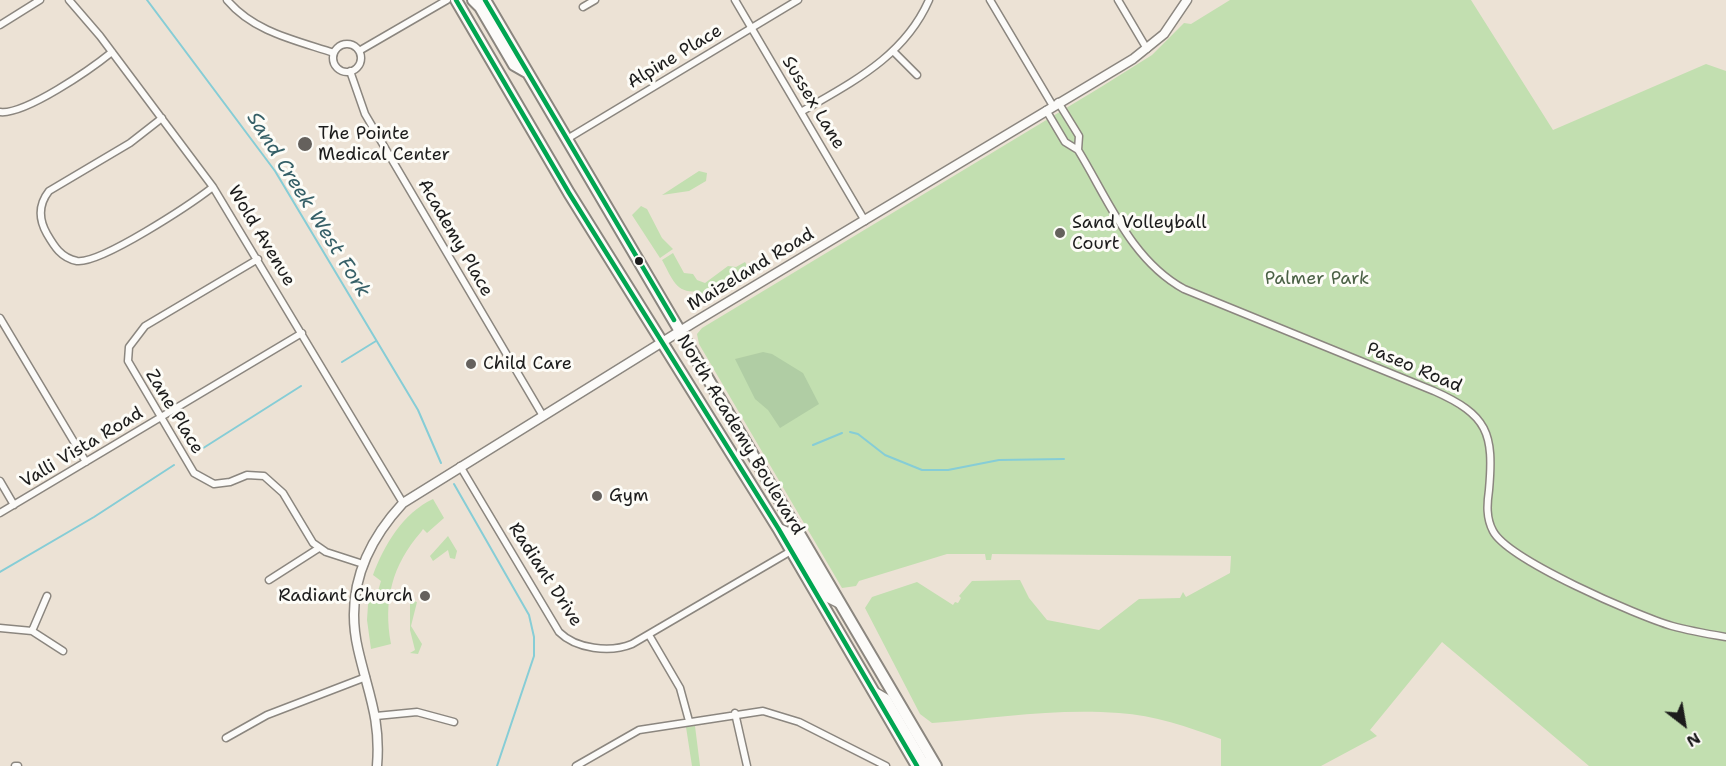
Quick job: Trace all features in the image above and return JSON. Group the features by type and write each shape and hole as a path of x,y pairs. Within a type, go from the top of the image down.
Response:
{"highway":[{"name":"North Academy Boulevard","path":"456,0 569,193 778,528 917,766"},
{"path":"473,0 480,7 514,65 529,74"},
{"name":"North Academy Boulevard","path":"485,0 935,765"}],"main road":[{"name":"Maizeland Road","path":"377,766 376,716 357,650 354,620 356,590 363,564 380,530 403,503 680,331 1147,49 1171,26 1187,0"},
{"path":"778,528 787,532 793,540 827,597 839,603"},
{"path":"874,692 886,699 923,762 935,765"}],"street":[{"path":"0,25 40,0"},
{"name":"Wold Avenue","path":"69,0 112,52 213,187 403,503"},
{"path":"227,0 239,14 261,29 334,53"},
{"path":"359,51 447,0"},
{"path":"583,7 595,0"},
{"name":"Sussex Lane","path":"735,0 865,221"},
{"name":"Alpine Place","path":"567,139 798,0"},
{"path":"801,112 866,74 894,52 917,23 929,0"},
{"path":"990,0 1052,106"},
{"path":"1118,0 1147,49"},
{"path":"334,53 340,46 347,44 359,51"},
{"path":"334,53 337,68 350,71 360,61 359,51"},
{"path":"0,112 21,110 112,52"},
{"path":"894,52 917,75"},
{"name":"Academy Place","path":"350,71 365,114 543,416"},
{"name":"Paseo Road","path":"1052,106 1079,135 1078,150"},
{"name":"Paseo Road","path":"1052,106 1065,142 1078,150 1136,248 1163,276 1192,292 1434,391 1469,410 1481,423 1489,439 1492,457 1488,517 1494,534 1505,546 1528,560 1633,611 1672,626 1726,637"},
{"path":"162,118 130,143 49,191 42,203 41,219 55,248 62,255 78,261 98,258 191,203 213,187"},
{"name":"Zane Place","path":"258,259 145,326 133,339 128,355 131,369 189,466 200,479 222,484 247,475 264,476 279,487 308,536 319,548"},
{"path":"0,318 86,462"},
{"name":"Valli Vista Road","path":"0,513 302,333"},
{"name":"Radiant Drive","path":"460,466 563,636 582,646 626,647 791,550"},
{"path":"0,481 14,505"},
{"path":"269,580 319,548 363,564"},
{"path":"32,631 48,596"},
{"path":"0,628 32,631 63,651"},
{"path":"649,635 680,687 689,721"},
{"path":"226,738 267,715 366,677"},
{"path":"576,766 639,730 735,713 763,711 780,714 886,766"},
{"path":"376,716 417,712 454,722"},
{"path":"735,713 747,766"}],"green space":[{"name":"Palmer Park","path":"1230,0 1471,0 1553,130 1706,64 1726,71 1726,766 1589,766 1442,642 1370,730 1377,736 1321,766 1221,766 1221,739 1171,722 1132,714 1072,712 1026,714 932,723 920,714 865,608 872,597 917,582 953,605 955,602 958,603 961,598 959,596 972,581 1020,580 1029,598 1047,620 1099,630 1139,599 1180,598 1183,592 1186,597 1230,573 1231,556 992,554 991,560 986,560 985,554 947,554 859,581 856,586 842,588 699,344 697,334 702,328 1101,87 1152,55 1184,23 1191,24"},
{"path":"699,171 707,173 706,181 689,191 662,195"},
{"path":"641,206 647,209 662,238 673,249 660,258 632,215"},
{"path":"673,253 684,273 693,274 697,280 705,283 728,266 736,267 745,262 751,272 722,288 702,295 698,291 684,290 675,283 662,260"},
{"path":"763,352 772,354 803,373 819,404 780,428 768,410 755,399 735,359"},
{"path":"433,499 444,518 427,533 423,529 403,557 389,598 391,644 371,649 367,620 369,590 378,591 381,581 373,575 396,531 422,505"},
{"path":"448,536 457,551 455,559 450,558 448,550 433,561 430,556"},
{"path":"410,600 417,602 411,626 422,644 418,654 410,653 415,650 410,630"},
{"path":"695,726 700,766 692,766 686,727"}],"waterway":[{"name":"Sand Creek West Fork","path":"147,0 275,171 418,410 441,463"},
{"name":"Sand Creek West Fork","path":"342,362 376,341"},
{"name":"Sand Creek West Fork","path":"197,452 301,386"},
{"path":"850,432 858,434 885,455 922,470 948,470 999,460 1064,459"},
{"path":"813,445 842,433"},
{"path":"0,572 94,517 174,465"},
{"name":"Sand Creek West Fork","path":"454,484 529,615 534,637 534,656 497,766"}],"transit line":[{"path":"456,0 569,193 778,528 917,766"},
{"path":"485,0 674,320"}],"place":[{"name":"The Pointe Medical Center","path":"305,144"},
{"name":"Sand Volleyball Court","path":"1060,233"},
{"name":"Child Care","path":"471,364"},
{"name":"Gym","path":"597,496"},
{"name":"Radiant Church","path":"425,596"}]}
